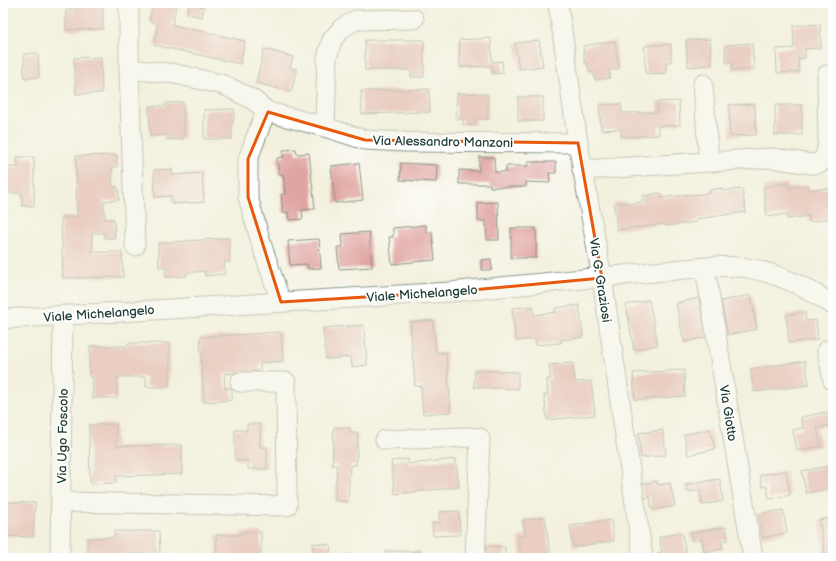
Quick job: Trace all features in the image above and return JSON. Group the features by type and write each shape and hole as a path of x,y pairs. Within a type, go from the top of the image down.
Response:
{"street":[{"path":"129,3 129,69 135,246"},
{"name":"Via G. Graziosi","path":"558,3 582,170 602,278 643,558"},
{"path":"325,127 327,58 332,40 342,28 356,20 414,19"},
{"name":"Via Alessandro Manzoni","path":"129,69 176,74 224,85 252,98 268,112 325,127 365,140 405,142 578,143"},
{"path":"582,170 771,158 812,164 820,163 825,156 828,144 827,75"},
{"path":"703,84 709,162"},
{"path":"268,112 262,121 248,160 248,197 262,246 281,302"},
{"name":"Viale Michelangelo","path":"3,319 450,292 716,266 746,268 772,273 818,294 833,305"},
{"name":"Via Giotto","path":"705,268 753,558"},
{"name":"Via Ugo Foscolo","path":"60,558 63,315"},
{"path":"827,350 833,381"},
{"path":"61,502 287,506 286,382 240,382"},
{"path":"384,440 466,437 480,438 475,558"}],"highlighted area":[{"path":"268,112 365,140 578,143 602,278 450,292 281,302 248,197 248,159"}],"building":[{"path":"88,3 103,3 103,29 66,30 66,10 77,9 77,5 88,5"},
{"path":"153,3 163,3 176,6 172,25 245,41 240,64 154,45 158,24 149,21"},
{"path":"307,3 326,3 326,6 307,7"},
{"path":"189,4 204,7 202,17 187,14"},
{"path":"820,24 821,48 805,49 805,58 798,59 799,72 777,73 776,49 794,48 793,26"},
{"path":"491,38 492,62 502,61 503,73 493,74 492,66 460,67 459,40"},
{"path":"710,39 712,65 688,67 686,40"},
{"path":"365,40 424,40 424,77 411,77 411,70 365,70"},
{"path":"539,40 543,66 519,69 515,43"},
{"path":"615,41 619,69 609,70 610,78 595,80 593,72 589,72 588,63 585,63 583,46"},
{"path":"752,43 754,69 732,70 732,62 726,62 725,45"},
{"path":"671,44 671,62 666,62 666,73 646,74 644,46"},
{"path":"264,49 293,57 290,68 297,69 291,92 256,83"},
{"path":"38,53 39,77 24,78 24,54"},
{"path":"101,57 102,93 76,94 74,58"},
{"path":"429,89 430,112 362,114 361,91"},
{"path":"457,93 488,94 488,119 475,119 475,125 463,125 463,119 456,119"},
{"path":"518,97 543,97 543,121 518,121"},
{"path":"679,101 680,125 658,126 659,135 621,137 621,129 601,130 599,105 621,104 622,113 658,112 657,102"},
{"path":"183,102 184,139 166,140 166,135 150,136 149,106 166,106 166,103"},
{"path":"755,104 756,135 730,136 729,105"},
{"path":"775,105 802,105 802,135 775,135"},
{"path":"234,109 232,139 204,139 204,110"},
{"path":"296,149 297,154 309,153 315,209 302,210 303,219 289,220 288,212 283,213 281,194 285,194 283,174 279,175 277,158 284,157 283,150"},
{"path":"117,155 117,167 112,167 113,187 118,187 119,200 104,201 105,219 114,219 115,238 104,238 104,233 92,233 93,252 122,252 123,277 63,278 61,217 77,217 76,156"},
{"path":"17,157 34,157 34,206 22,206 22,193 3,193 3,167 18,167"},
{"path":"479,157 494,157 495,172 506,172 506,166 528,166 528,162 556,162 556,173 549,173 550,183 526,182 526,187 490,187 490,184 459,184 459,170 479,171"},
{"path":"359,163 363,200 335,203 331,166"},
{"path":"401,163 437,165 436,182 400,180"},
{"path":"172,169 172,175 202,173 204,202 172,204 171,196 155,197 154,170"},
{"path":"788,183 788,188 808,185 809,190 828,188 833,218 809,222 809,216 787,219 787,214 767,217 763,187"},
{"path":"722,188 722,191 742,189 746,212 696,219 697,222 665,226 664,224 617,230 614,203 627,202 627,204 643,202 642,196 661,193 662,198 710,193 710,190"},
{"path":"498,202 499,240 487,240 486,221 478,221 478,203"},
{"path":"426,225 426,232 432,232 435,260 392,264 389,237 393,237 393,228"},
{"path":"511,228 536,228 536,258 511,258"},
{"path":"369,232 372,267 339,269 337,247 343,247 342,234"},
{"path":"229,238 230,262 224,262 225,274 205,276 205,271 186,273 187,276 166,277 165,266 159,267 158,243"},
{"path":"319,239 321,268 308,269 307,264 290,265 288,241"},
{"path":"491,259 492,270 482,270 481,260"},
{"path":"751,295 757,329 728,335 721,301"},
{"path":"699,298 707,337 684,342 676,303"},
{"path":"649,300 658,345 634,350 626,305"},
{"path":"579,305 583,337 561,340 561,343 536,345 535,339 516,341 512,308 533,306 534,315 556,312 555,308"},
{"path":"805,312 806,321 816,320 818,339 789,343 786,315"},
{"path":"433,320 436,353 446,352 451,412 423,414 421,386 415,386 410,322"},
{"path":"364,325 367,365 352,367 351,357 326,359 323,328"},
{"path":"281,332 283,361 260,363 260,371 224,374 225,388 232,388 232,400 204,402 200,337"},
{"path":"128,343 170,343 169,387 146,387 146,377 117,377 117,398 92,398 93,377 89,377 90,346 127,346"},
{"path":"805,361 809,385 754,392 750,369"},
{"path":"573,363 575,382 591,381 595,415 547,420 544,395 548,395 547,379 551,379 549,365"},
{"path":"475,370 518,372 518,389 474,387"},
{"path":"684,370 685,396 635,400 633,373"},
{"path":"827,412 830,425 817,428 821,446 797,451 793,430 803,428 801,417"},
{"path":"116,424 116,446 182,445 182,474 116,476 116,483 90,484 89,425"},
{"path":"247,424 260,424 260,447 267,447 267,469 248,469 248,461 235,460 235,430 247,430"},
{"path":"334,427 350,428 350,433 358,433 356,465 350,465 348,502 335,501 337,465 332,465"},
{"path":"710,429 715,449 688,455 684,435"},
{"path":"663,430 666,455 641,458 638,433"},
{"path":"408,459 408,464 456,459 459,487 395,494 391,461"},
{"path":"833,465 833,474 831,475 833,488 806,493 802,471"},
{"path":"786,471 790,495 769,499 767,486 762,487 760,475"},
{"path":"720,479 723,501 702,505 700,490 687,492 686,484"},
{"path":"657,481 658,485 670,483 675,506 652,510 650,497 643,498 641,484"},
{"path":"3,502 35,503 33,537 3,536"},
{"path":"783,510 787,533 762,538 758,514"},
{"path":"459,511 460,535 433,536 432,523 440,523 439,512"},
{"path":"545,517 550,553 521,557 518,537 526,536 523,520"},
{"path":"833,517 833,553 825,554 819,520"},
{"path":"611,520 614,541 573,547 570,526"},
{"path":"726,527 728,540 721,541 723,549 704,552 702,539 692,541 690,533"},
{"path":"114,531 159,531 160,554 112,554 112,558 87,558 87,538 114,537"},
{"path":"241,532 261,532 261,558 217,558 216,535 241,535"},
{"path":"682,533 687,558 658,558 657,553 662,552 659,537"},
{"path":"313,543 331,545 329,558 312,558"},
{"path":"486,546 505,547 505,558 485,558"},
{"path":"386,551 420,551 420,558 386,558"},
{"path":"345,554 358,556 358,558 345,558"}]}
